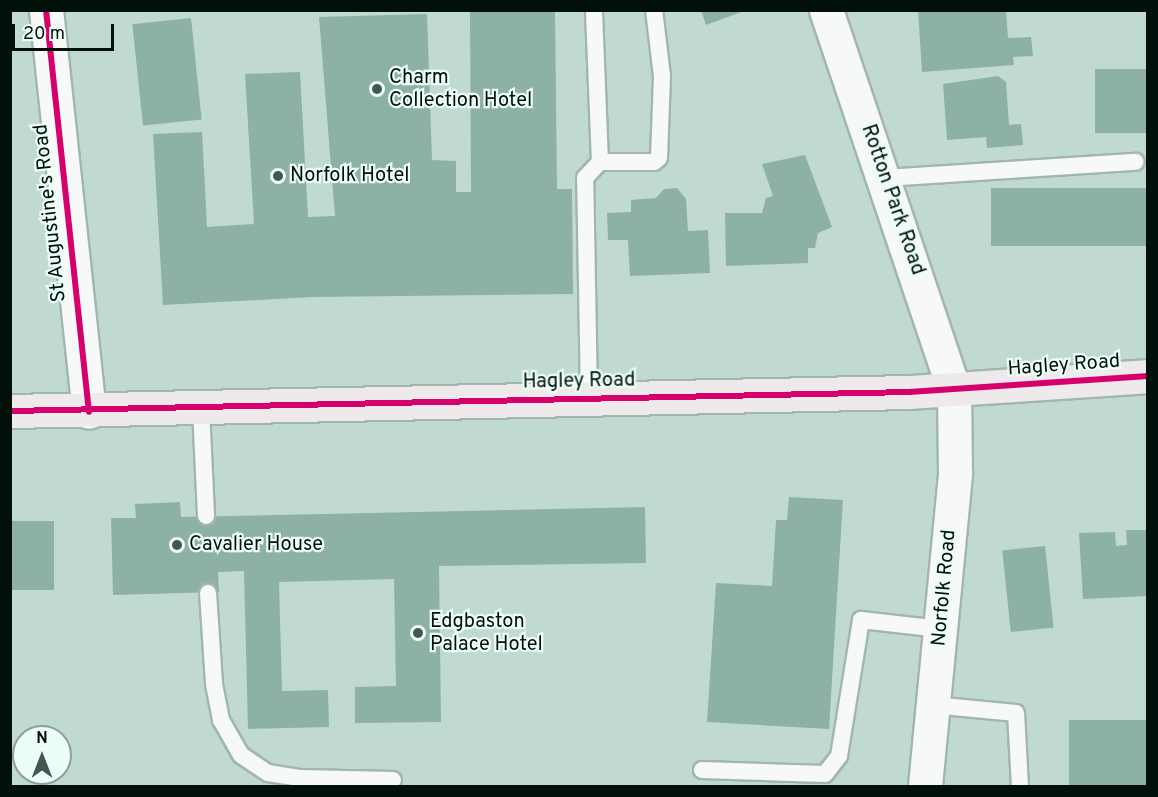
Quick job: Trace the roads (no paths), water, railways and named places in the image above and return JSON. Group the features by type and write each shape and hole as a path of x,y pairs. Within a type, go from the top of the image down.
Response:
{"highway":[{"name":"Hagley Road","path":"10,411 89,412 954,390 1148,376"}],"main road":[{"name":"St Augustine's Road","path":"46,10 89,412"},
{"name":"Rotton Park Road","path":"826,10 885,178 954,390"},
{"name":"Norfolk Road","path":"925,786 956,474 954,390"}],"lane":[{"path":"589,398 585,178 600,162 594,10"},
{"path":"600,162 654,162 659,158 662,76 654,10"},
{"path":"885,178 1135,162"},
{"path":"201,409 206,516"},
{"path":"208,593 216,693 221,720 241,755 268,773 301,778 393,780"},
{"path":"702,770 825,774 839,756 861,620 940,629"},
{"path":"933,705 1016,713 1020,786"}],"place":[{"name":"Charm Collection Hotel","path":"377,89"},
{"name":"Norfolk Hotel","path":"278,176"},
{"name":"Cavalier House","path":"177,545"},
{"name":"Edgbaston Palace Hotel","path":"418,633"}]}
